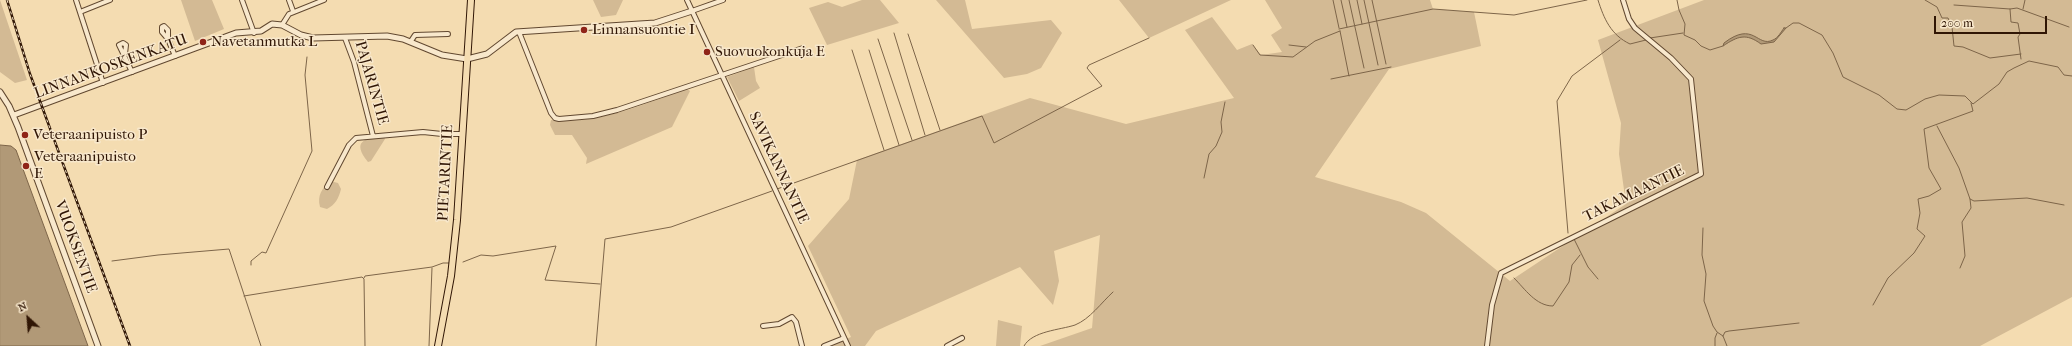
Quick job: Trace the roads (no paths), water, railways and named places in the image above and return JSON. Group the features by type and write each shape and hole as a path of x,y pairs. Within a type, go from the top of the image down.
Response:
{"main road":[{"name":"PIETARINTIE","path":"438,346 453,256 471,0"}],"street":[{"path":"76,0 103,82"},
{"path":"80,12 110,0"},
{"path":"242,0 254,33"},
{"path":"289,0 293,11"},
{"path":"324,0 293,11 286,17 282,25 307,37 345,38 387,36 411,41 442,55 467,59 487,54 510,35 519,32 655,23 723,0"},
{"name":"SAVIKANNANTIE","path":"687,0 848,346"},
{"name":"TAKAMAANTIE","path":"1487,346 1492,304 1500,273 1701,174 1691,79 1671,58 1644,37 1629,19 1624,0"},
{"name":"LINNANKOSKENKATU","path":"14,115 241,32 254,33 272,24 282,25"},
{"path":"519,32 548,107 555,118 600,115 803,48"},
{"path":"411,41 415,35 448,34"},
{"name":"PAJARINTIE","path":"345,38 354,62 374,136"},
{"path":"168,39 175,56"},
{"path":"125,54 132,72"},
{"name":"VUOKSENTIE","path":"0,92 14,115 98,346"},
{"name":"PAJARINTIE","path":"327,188 353,140 360,137 428,132 462,134"},
{"path":"764,326 779,324 792,317 796,322 802,346"},
{"path":"824,346 844,338"},
{"path":"947,346 962,338"}],"waterway":[{"path":"1333,0 1339,28"},
{"path":"1341,0 1347,27"},
{"path":"1349,0 1364,68"},
{"path":"1357,0 1362,24"},
{"path":"1364,0 1378,65"},
{"path":"1372,0 1386,64"},
{"path":"1339,29 1433,9 1514,15 1587,0"},
{"path":"1598,0 1609,26 1618,36 1630,44 1646,40"},
{"path":"1677,0 1679,10 1685,24 1684,35 1710,50 1723,46"},
{"path":"1925,0 1937,7 1942,18 1948,18 1952,27 1954,46 1963,47 1990,58 2021,54"},
{"path":"2023,9 2025,0"},
{"path":"1954,5 2010,9 2017,8 2069,27"},
{"path":"2010,9 2011,22 2018,23 2021,59"},
{"path":"1786,28 1793,23 1799,23 1822,35 1833,53 1843,77 1879,95 1897,109 1906,110 1925,99 1939,95 1965,96 1973,104 1999,84 2007,72 2029,61 2058,67 2064,75 2072,76"},
{"path":"1340,31 1349,76"},
{"path":"1253,45 1260,55 1293,57 1315,41 1340,31"},
{"path":"894,33 925,135"},
{"path":"1650,38 1683,33"},
{"path":"908,34 940,130"},
{"path":"777,189 982,116 994,143 1102,86 1087,68 1089,65 1149,38"},
{"path":"878,39 912,140"},
{"path":"1568,233 1557,101 1572,76 1620,40"},
{"path":"1289,45 1306,47"},
{"path":"852,50 884,150"},
{"path":"869,50 899,145"},
{"path":"251,265 251,261 262,252 266,253 312,151 305,75 307,57"},
{"path":"1331,79 1391,67"},
{"path":"1204,178 1209,154 1216,146 1222,132 1221,122 1225,102"},
{"path":"1873,305 1888,278 1914,253 1925,236 1917,229 1920,213 1918,199 1929,196 1941,189 1929,168 1924,129 1973,111 1971,103"},
{"path":"1937,126 1959,168 1970,199 1971,208 1962,222 1965,256 1960,268"},
{"path":"596,346 605,239 671,227 772,191"},
{"path":"1970,199 1974,201 2027,198 2064,205"},
{"path":"1703,228 1702,255 1706,274 1704,301 1713,326 1717,332 1723,336 1727,346"},
{"path":"1574,239 1588,267 1598,279"},
{"path":"463,262 481,255 493,256 556,246 545,280 600,284"},
{"path":"112,261 158,255 229,249 261,346"},
{"path":"1514,278 1536,300 1553,306 1569,282 1572,265 1580,255"},
{"path":"364,278 365,276 432,267 443,263 449,263"},
{"path":"429,346 432,268"},
{"path":"244,296 362,277 364,279 365,346"},
{"path":"1024,346 1033,337 1075,325 1086,319 1113,292"},
{"path":"1723,336 1725,332 1729,331 1799,323"},
{"path":"1715,346 1715,338 1717,333"}],"railway":[{"path":"7,0 30,74 130,346"}],"place":[{"name":"Linnansuontie I","path":"584,30"},
{"name":"Navetanmutka L","path":"203,42"},
{"name":"Suovuokonkuja E","path":"707,52"},
{"name":"Veteraanipuisto P","path":"25,135"},
{"name":"Veteraanipuisto E","path":"26,166"}]}
